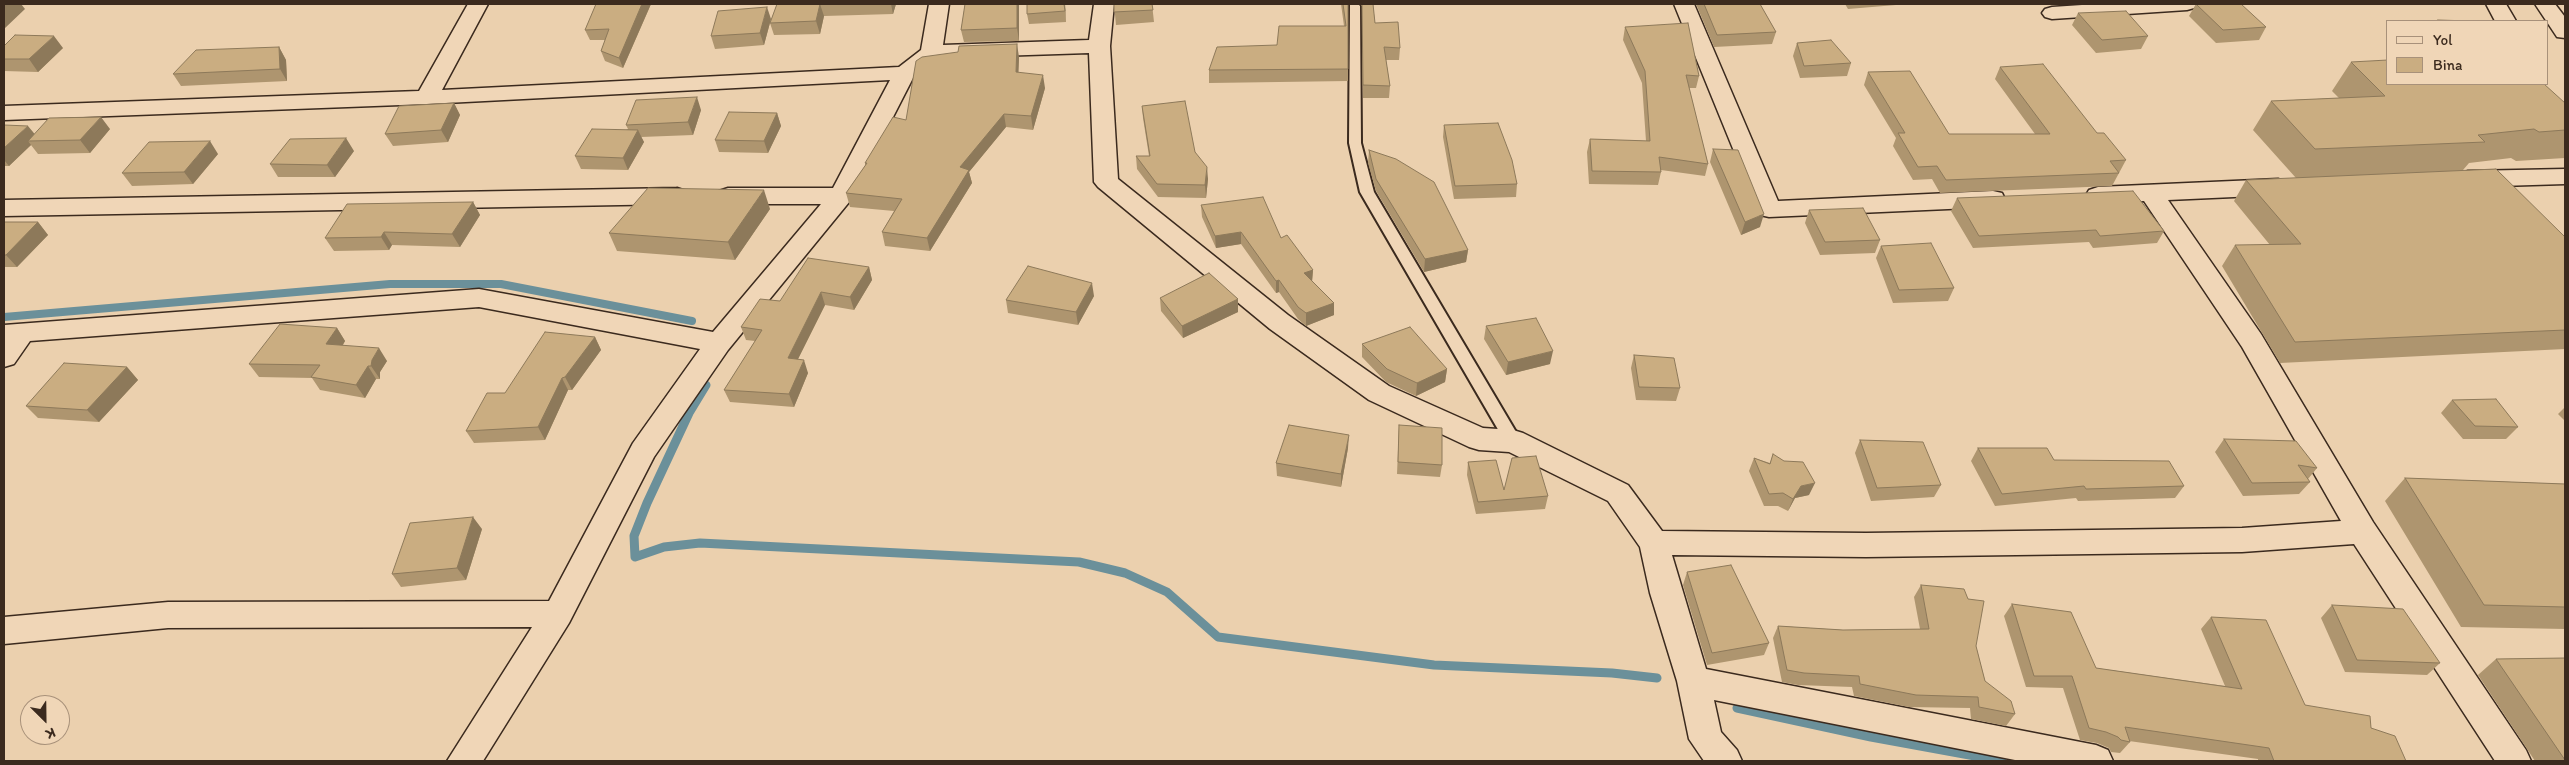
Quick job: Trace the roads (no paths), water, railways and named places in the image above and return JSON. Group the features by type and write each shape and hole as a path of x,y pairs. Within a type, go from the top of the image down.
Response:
{"main road":[{"path":"427,97 478,4"},
{"path":"931,52 939,4"},
{"path":"1104,4 1099,46 1106,182 1279,322 1378,392 1479,439 1512,441 1618,493 1654,543 1666,593 1693,682 1706,739 1725,761"},
{"path":"1684,4 1770,209 2014,198"},
{"path":"2052,13 2188,4"},
{"path":"2496,4 2504,20"},
{"path":"2545,4 2565,32"},
{"path":"464,761 558,614 642,451 719,343 841,196 905,74 931,52 1099,46"},
{"path":"4,113 427,97 905,74"},
{"path":"2441,180 2565,176"},
{"path":"2072,196 2296,186"},
{"path":"2150,192 2252,340 2362,531 2514,761"},
{"path":"4,208 546,197 841,196"},
{"path":"4,357 13,333 479,298 719,343"},
{"path":"1654,543 1866,545 2242,540 2362,531"},
{"path":"4,631 168,615 558,614"},
{"path":"1693,682 2096,761"}],"lane":[{"path":"1354,6 1355,143 1367,192 1512,441"}],"waterway":[{"path":"4,317 390,284 501,284 692,321"},
{"path":"706,385 689,413 647,503 634,536 635,557 664,547 700,543 1079,562 1125,573 1167,592 1218,637 1434,665 1612,673 1657,678"},
{"path":"1737,708 1871,737 2002,761"}]}
